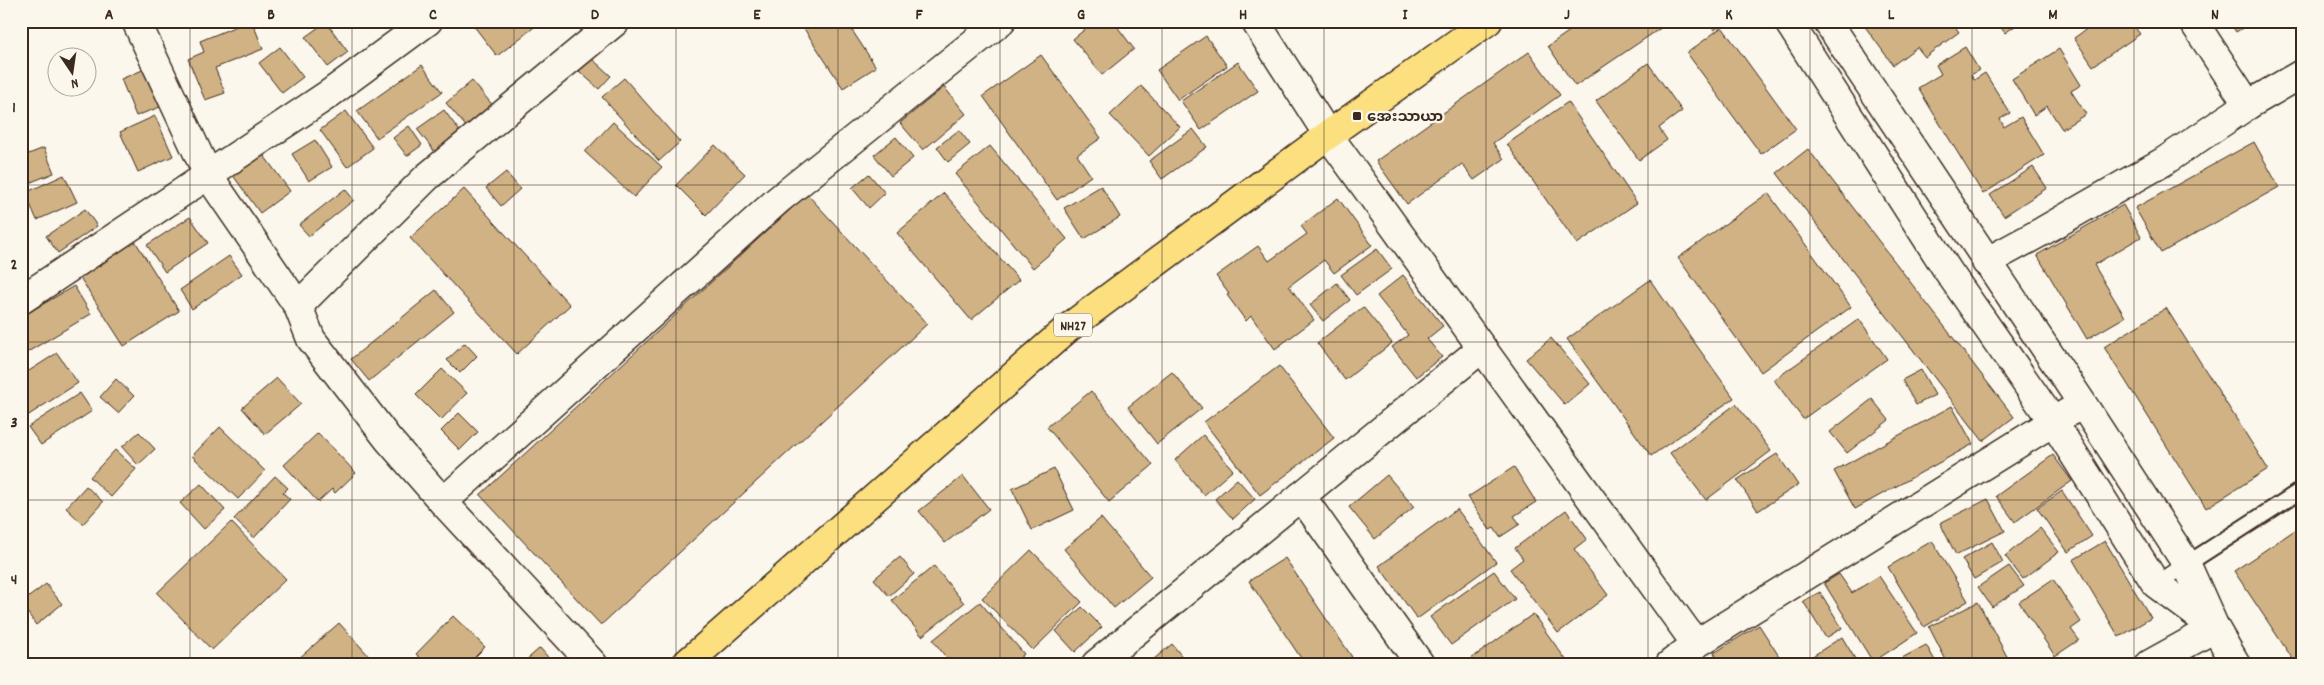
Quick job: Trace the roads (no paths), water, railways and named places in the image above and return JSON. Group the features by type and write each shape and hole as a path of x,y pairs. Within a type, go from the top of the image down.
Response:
{"highway":[{"name":"NH27","path":"686,664 1068,328 1328,135 1488,21"}],"street":[{"path":"136,21 208,175 298,306 311,339 388,439 443,502 593,664"},
{"path":"21,300 329,94 428,21"},
{"path":"298,306 427,177 616,21"},
{"path":"443,502 561,393 778,200 1001,21"},
{"path":"1255,21 1328,135 1696,644"},
{"path":"1788,21 1948,271 2054,423 2156,584 2215,628"},
{"path":"1827,21 1986,262 2082,403 2186,563 2215,628 2236,664"},
{"path":"2193,21 2248,105"},
{"path":"1986,262 2044,232 2163,162 2248,105 2303,73"},
{"path":"1096,664 1482,348"},
{"path":"1670,664 1696,644 2054,423 2082,403"},
{"path":"1301,496 1420,664"},
{"path":"2150,664 2215,628"}],"lane":[{"path":"2156,584 2303,489"}],"place":[{"name":"အေးသာယာ","path":"1357,116"}]}
